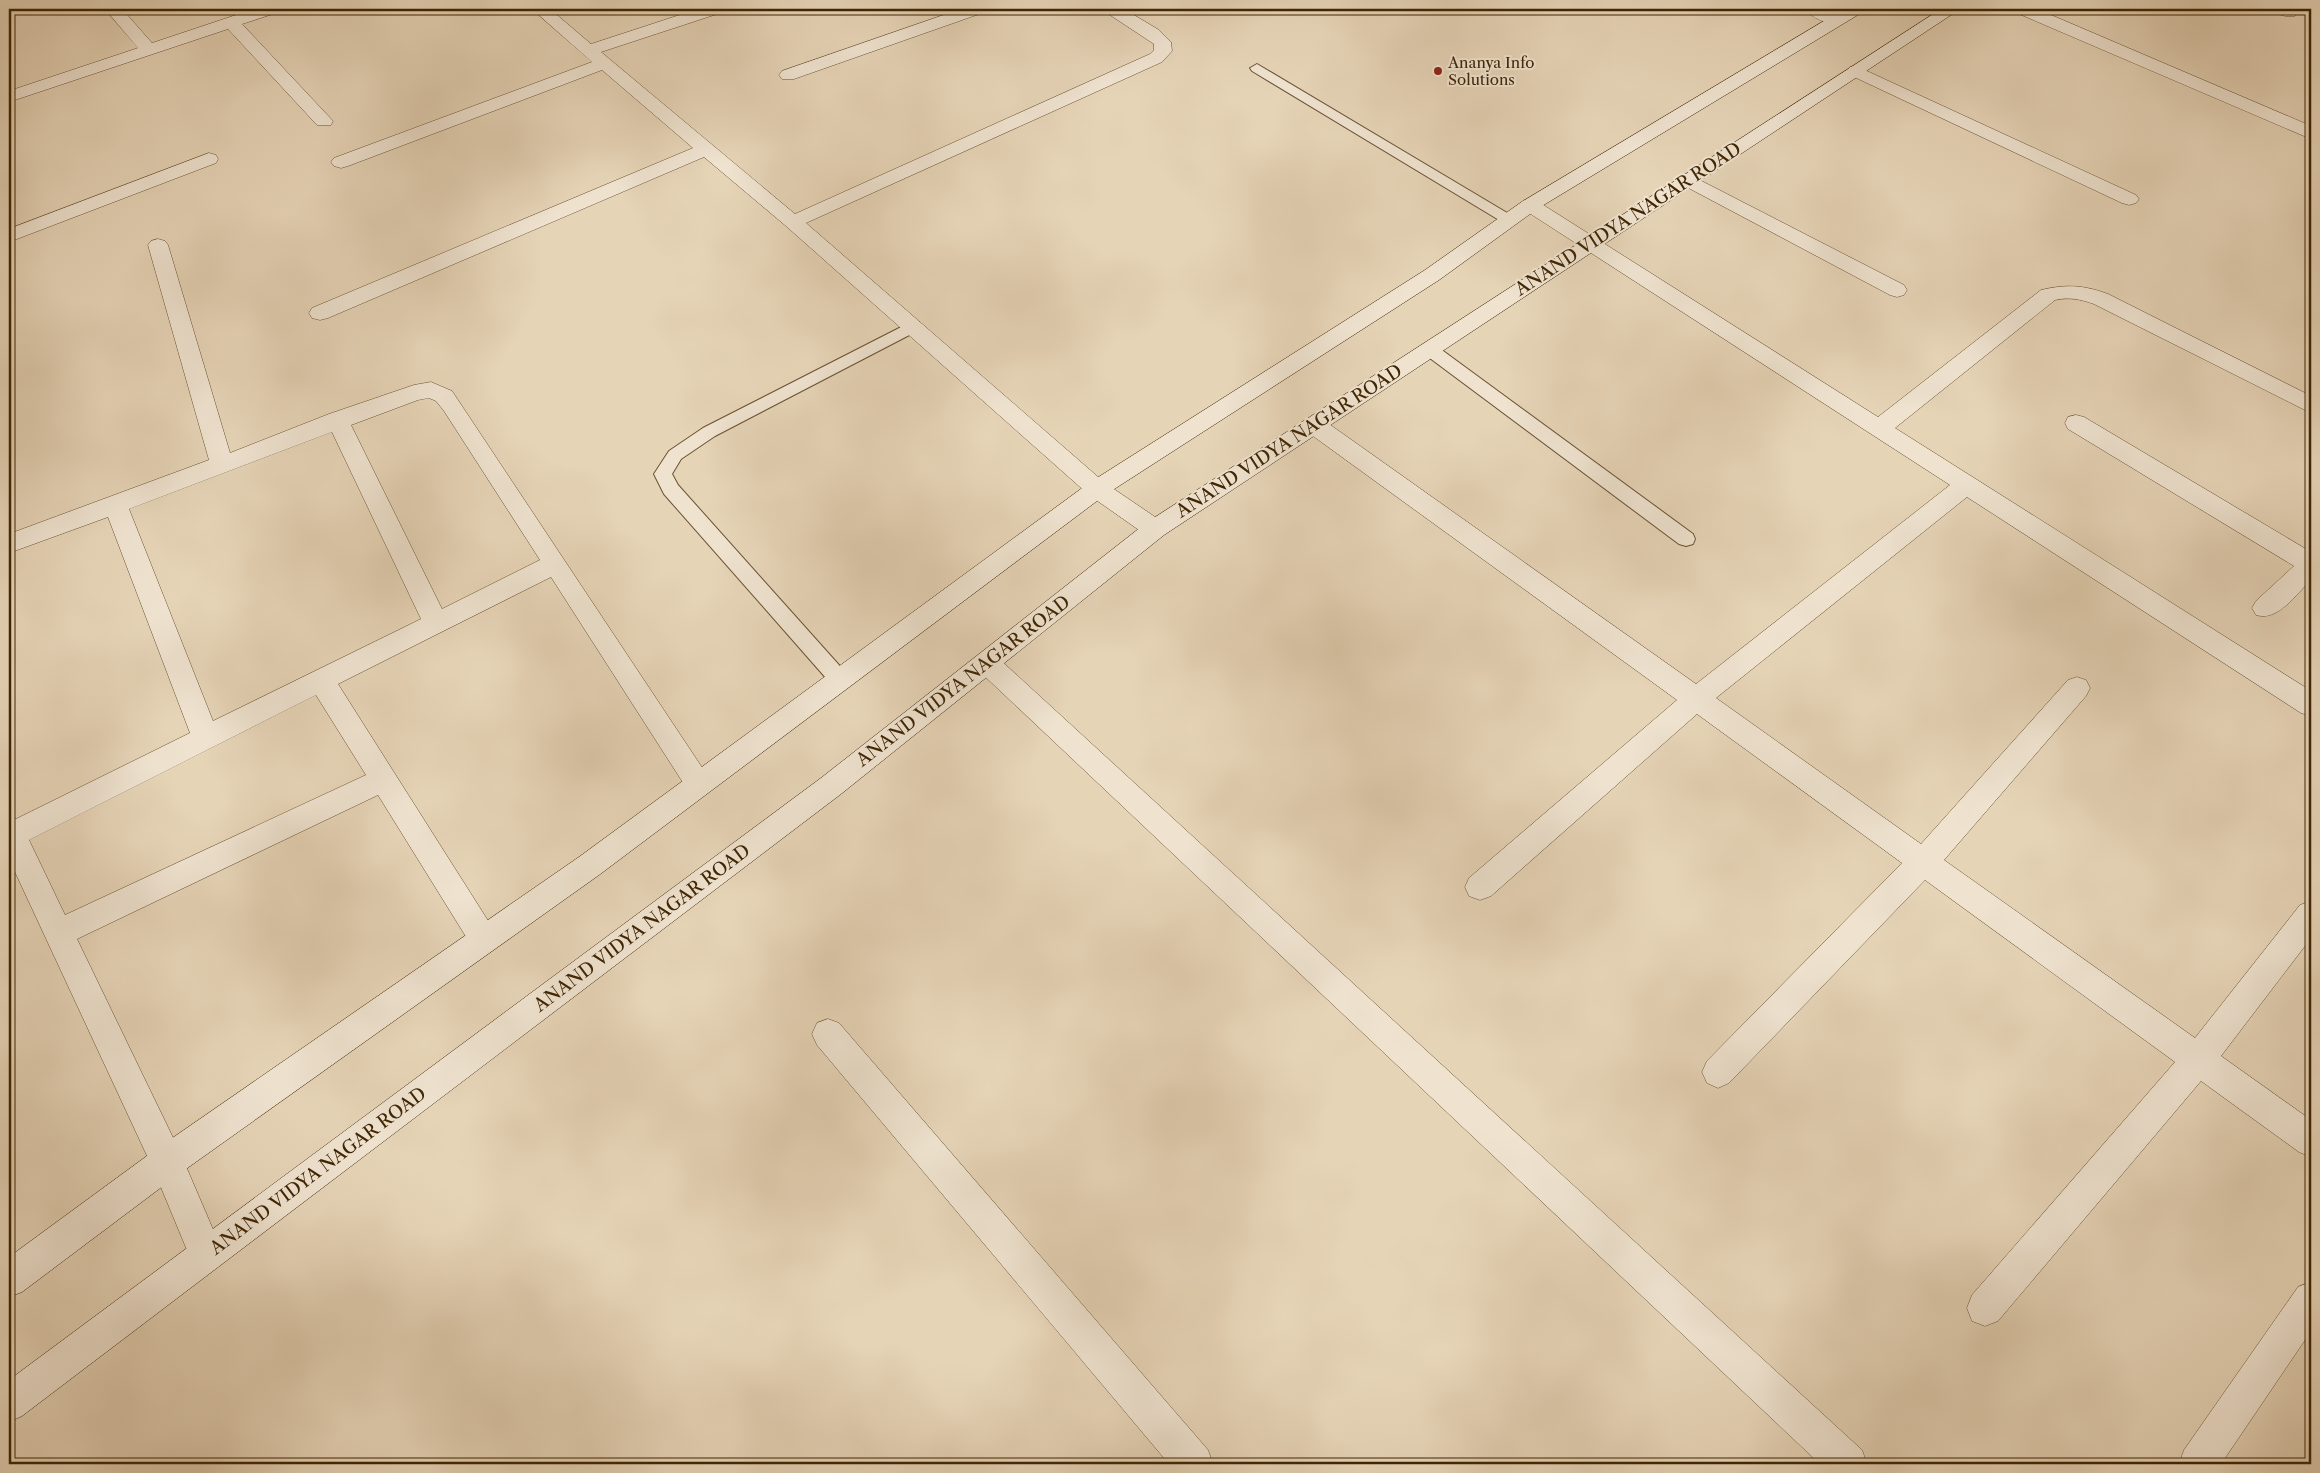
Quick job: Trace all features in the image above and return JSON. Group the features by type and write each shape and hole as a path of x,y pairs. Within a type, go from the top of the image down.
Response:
{"street":[{"path":"113,9 149,50"},
{"path":"9,97 270,9"},
{"path":"541,9 793,222 1097,489 1155,529"},
{"path":"589,50 714,9"},
{"path":"788,75 976,9"},
{"path":"793,222 1156,58 1163,51 1162,42 1153,34 1113,9"},
{"path":"1813,9 1845,14"},
{"name":"ANAND VIDYA NAGAR ROAD","path":"9,1403 831,786 1155,529 1590,243 1952,9"},
{"path":"2023,9 2309,128"},
{"path":"9,1279 167,1162 589,866 1097,489 1432,275 1530,205 1845,14"},
{"path":"231,22 324,121"},
{"path":"341,162 605,63"},
{"path":"1856,71 2129,199"},
{"path":"320,313 706,149"},
{"path":"9,236 209,159"},
{"path":"1688,180 1897,290"},
{"path":"1530,205 2311,705"},
{"path":"158,245 222,464"},
{"path":"1879,428 2048,295 2064,290 2082,292 2101,299 2311,405"},
{"path":"9,544 337,420 414,393 431,390 444,396 699,784"},
{"path":"337,420 436,623"},
{"path":"2076,423 2311,565 2265,608"},
{"path":"1314,425 2311,1140"},
{"path":"1480,887 1696,699 1967,484"},
{"path":"115,504 206,738"},
{"path":"206,1255 167,1162 10,832 206,738 556,564"},
{"path":"987,663 1848,1464"},
{"path":"321,680 484,938"},
{"path":"1718,1072 1923,862 2077,688"},
{"path":"58,933 383,780"},
{"path":"1985,1308 2199,1059 2311,915"},
{"path":"828,1034 1194,1464"},
{"path":"2198,1464 2311,1300"}],"lane":[{"path":"1257,68 1509,220"},
{"path":"840,680 671,489 663,474 675,455 709,432 913,326"},
{"path":"1429,349 1686,539"}],"place":[{"name":"Ananya Info Solutions","path":"1438,71"}]}
